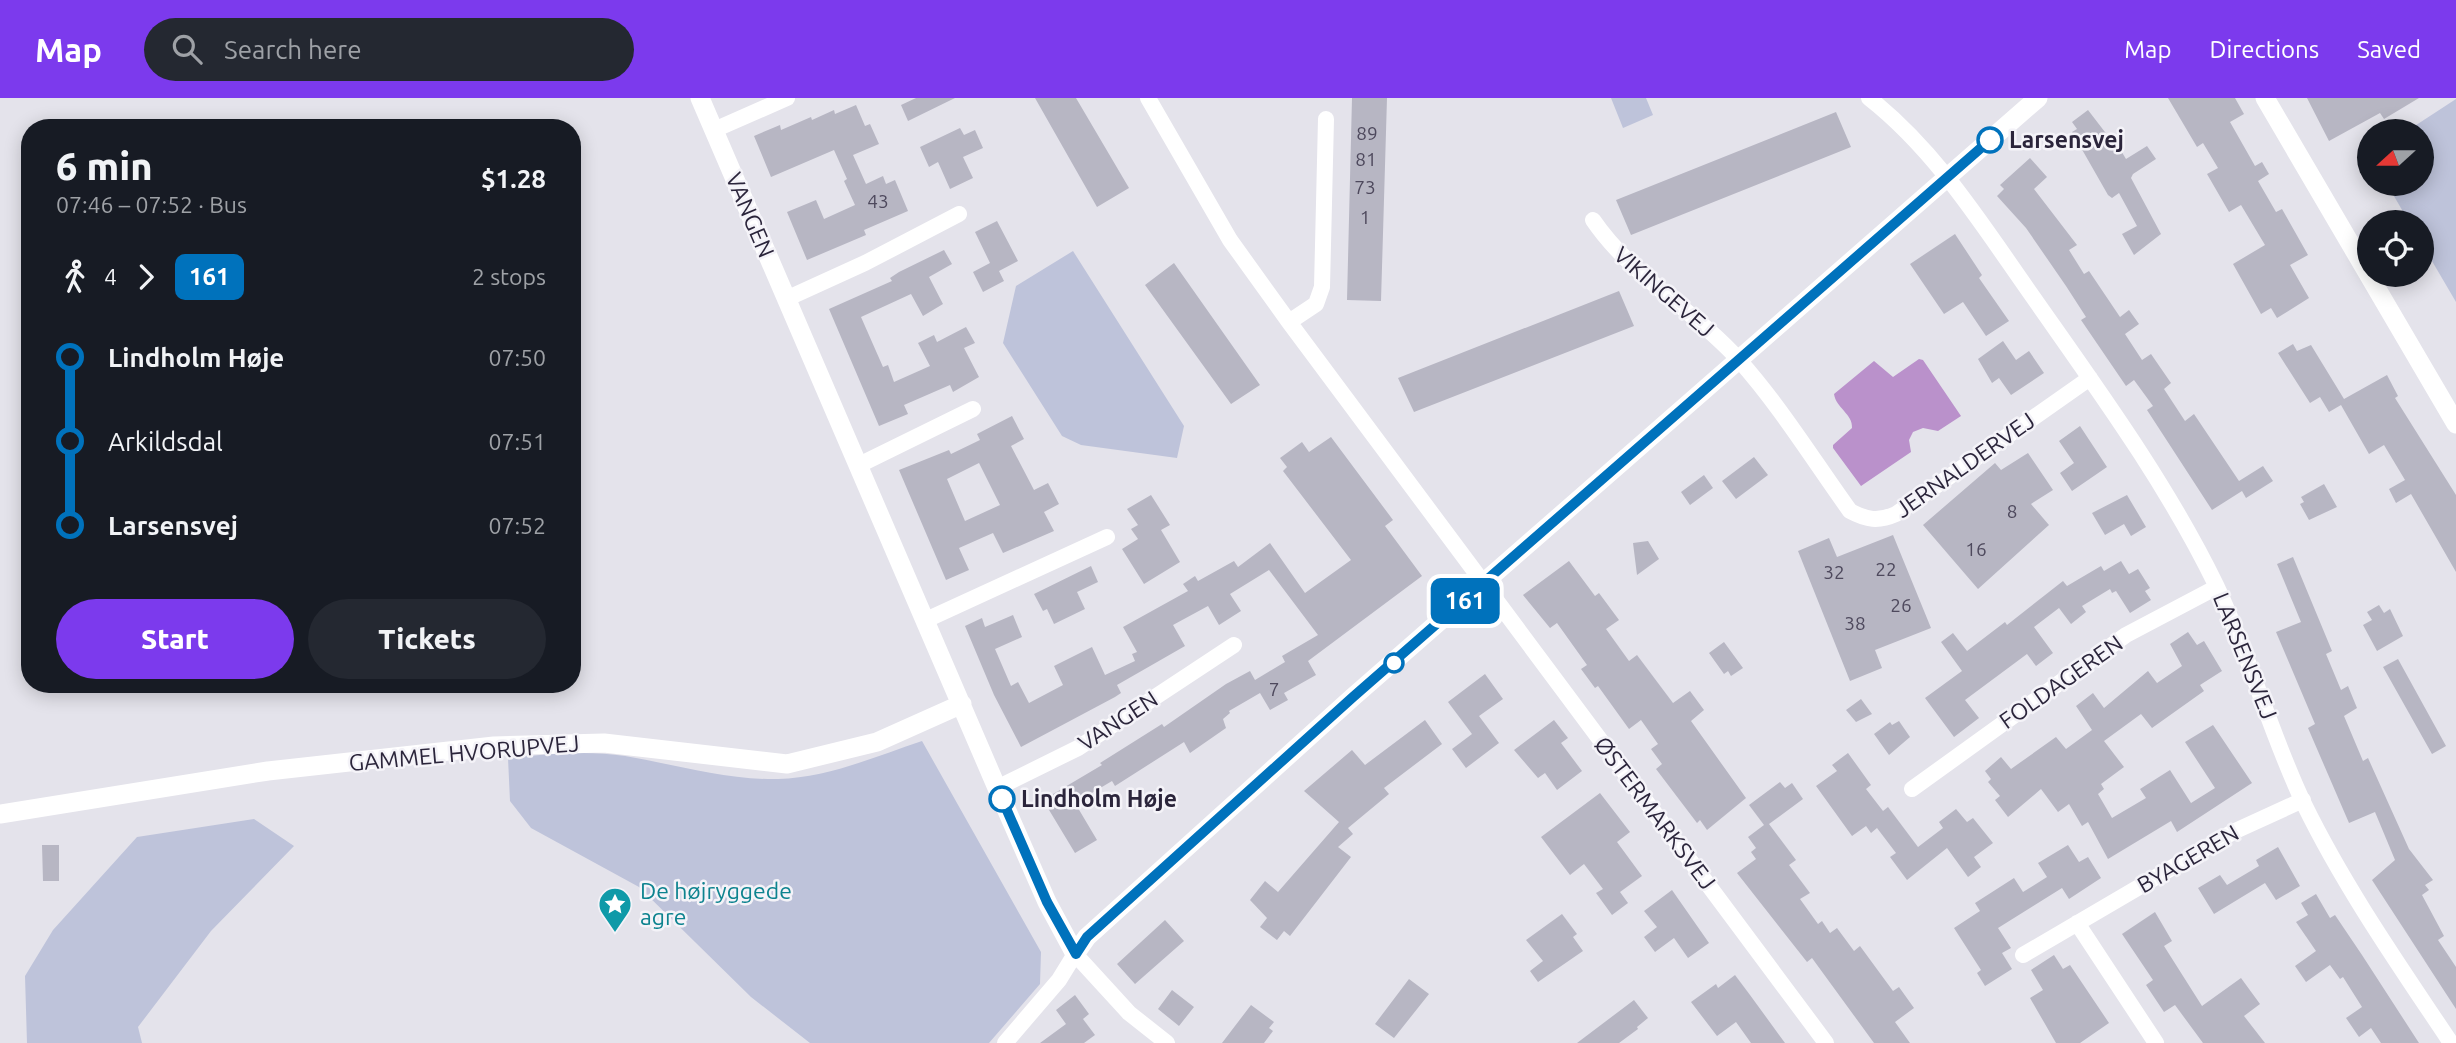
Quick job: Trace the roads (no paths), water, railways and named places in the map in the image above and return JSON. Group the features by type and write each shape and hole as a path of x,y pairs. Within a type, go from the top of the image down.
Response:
{"street":[{"name":"VANGEN","path":"700,98 1047,902 1076,954"},
{"path":"714,130 787,98"},
{"name":"ØSTERMARKSVEJ","path":"1148,98 1230,240 1825,1043"},
{"path":"1869,98 1948,176"},
{"path":"1004,1043 1059,980 1087,937 2038,98"},
{"path":"2265,98 2456,424"},
{"path":"1289,322 1316,304 1322,286 1326,120"},
{"name":"LARSENSVEJ","path":"1948,176 2090,379 2183,523 2217,587 2303,800 2340,875 2451,1043"},
{"path":"786,299 865,263 960,214"},
{"name":"VIKINGEVEJ","path":"1593,220 1611,246 1688,310 1740,361"},
{"name":"JERNALDERVEJ","path":"1740,361 1850,511 1866,520 1884,520 1896,514 2090,379"},
{"path":"859,465 973,409"},
{"path":"926,620 1107,537"},
{"name":"FOLDAGEREN","path":"1912,789 2126,635 2217,587"},
{"name":"VANGEN","path":"997,788 1078,748 1234,646"},
{"name":"GAMMEL HVORUPVEJ","path":"0,814 268,771 494,746 594,743 787,764 877,742 962,704"},
{"name":"BYAGEREN","path":"2023,955 2233,832 2303,800"},
{"path":"2077,923 2156,1043"},
{"path":"1076,954 1129,1013 1167,1043"}],"place":[{"name":"Larsensvej","path":"1990,140"},
{"name":"Lindholm Høje","path":"1002,799"},
{"name":"De højryggede agre","path":"615,934"}]}
